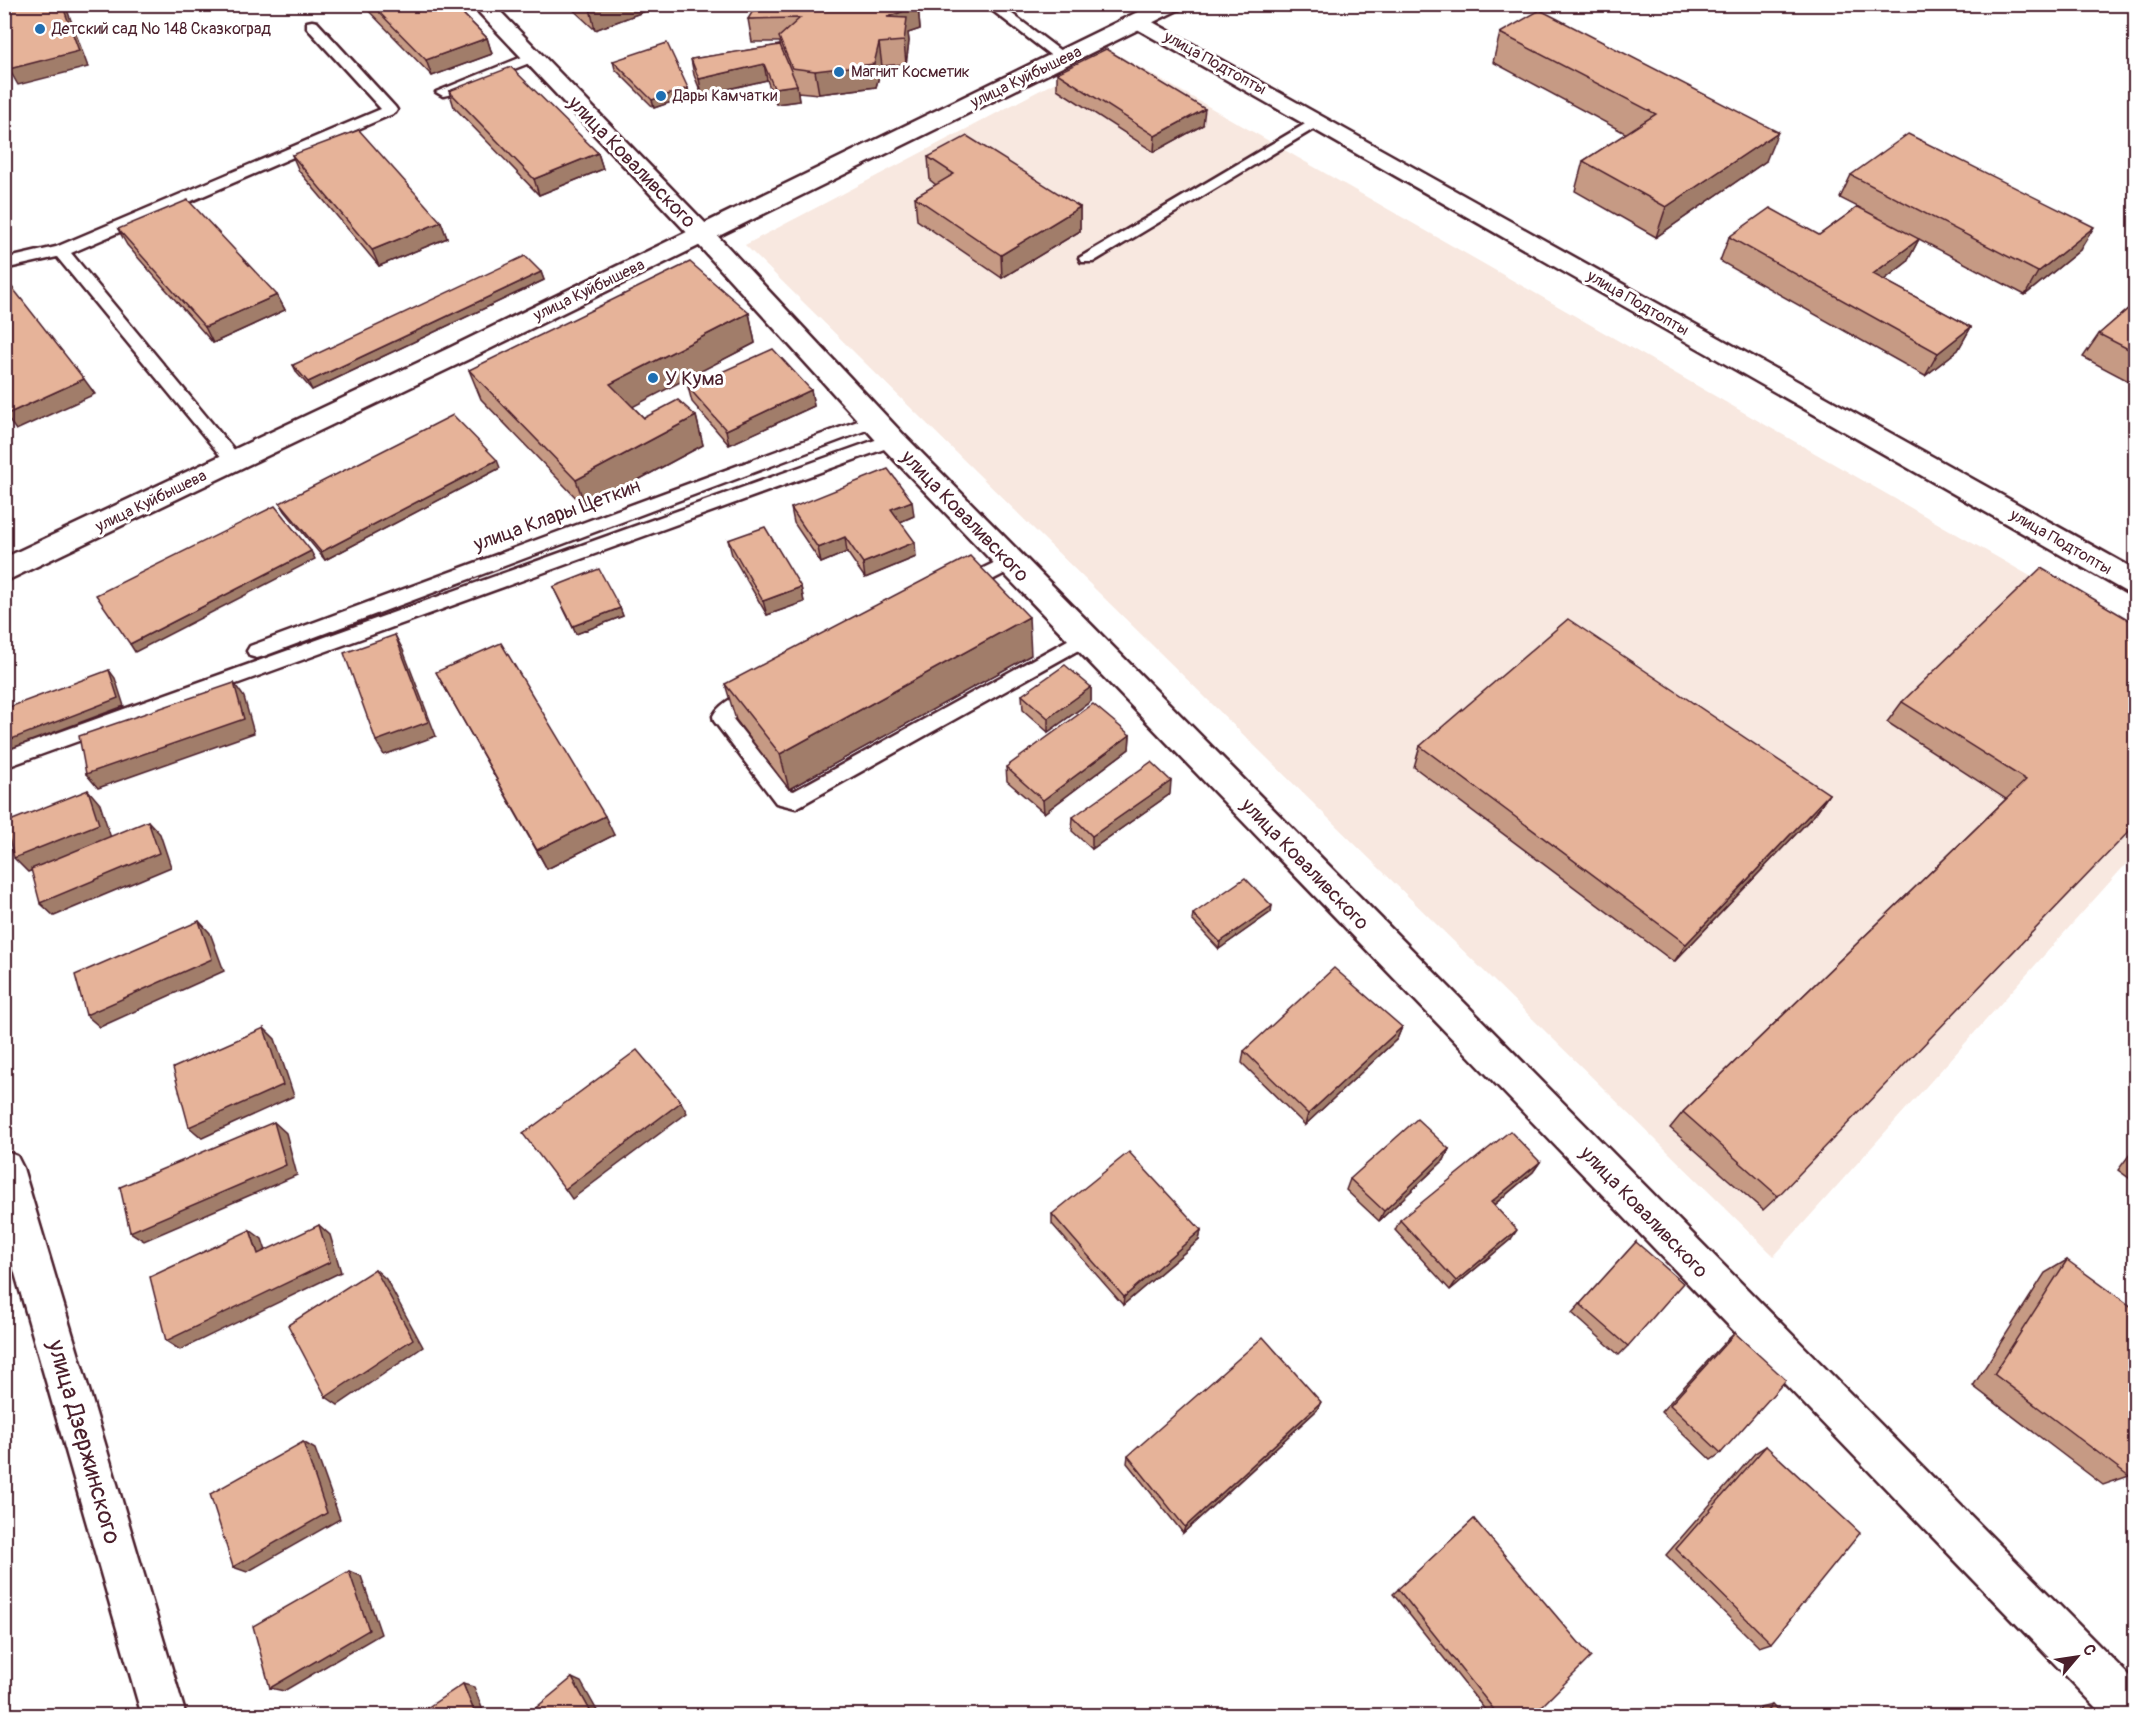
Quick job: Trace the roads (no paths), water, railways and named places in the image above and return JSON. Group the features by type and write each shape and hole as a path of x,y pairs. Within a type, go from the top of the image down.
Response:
{"street":[{"name":"улица Коваливского","path":"482,4 702,234 883,431 2136,1715"},
{"name":"улица Куйбышева","path":"4,571 1172,4"},
{"name":"улица Подтопты","path":"1140,21 2136,584"},
{"name":"улица Дзержинского","path":"4,1168 164,1716"}],"lane":[{"path":"990,4 1063,58"},
{"path":"4,264 62,251 390,110 312,25"},
{"path":"443,92 532,57"},
{"path":"1087,258 1317,121"},
{"path":"62,251 234,461"},
{"path":"4,760 883,431"},
{"name":"улица Клары Цеткин","path":"256,651 883,431"},
{"path":"946,595 1010,562"},
{"path":"778,685 723,716 783,797 796,800 1084,638"}],"place":[{"name":"Детский сад № 148 Сказкоград","path":"40,29"},
{"name":"Магнит Косметик","path":"839,72"},
{"name":"Дары Камчатки","path":"661,96"},
{"name":"У Кума","path":"653,378"}]}
